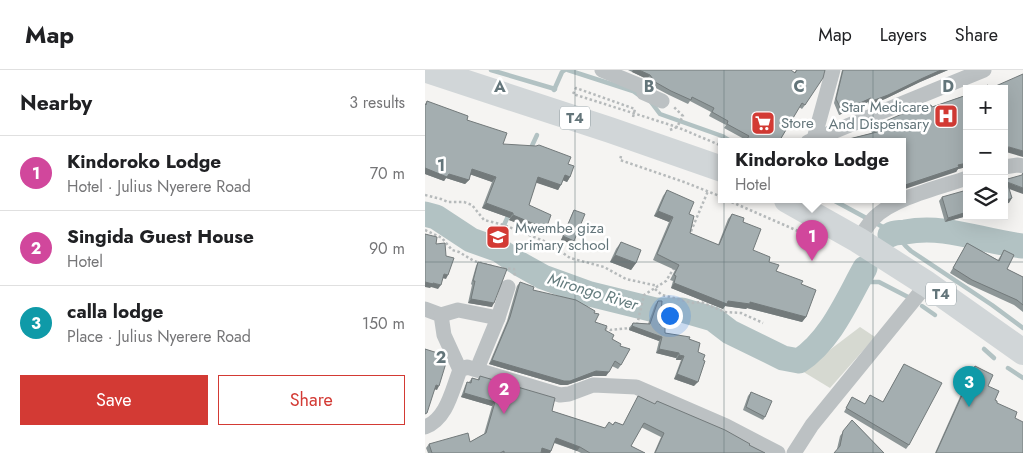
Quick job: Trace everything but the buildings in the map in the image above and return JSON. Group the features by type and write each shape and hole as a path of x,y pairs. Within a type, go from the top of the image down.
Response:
{"highway":[{"name":"T4","path":"427,70 718,168"},
{"name":"T4","path":"796,203 867,227 927,284 1023,352"}],"street":[{"path":"602,70 634,82 643,87 644,93 662,101"},
{"path":"812,138 833,70"},
{"path":"818,138 984,70"},
{"path":"1008,166 1023,166"},
{"path":"906,199 963,179"},
{"path":"867,227 885,210 898,203"},
{"path":"794,453 812,426 927,284"},
{"path":"477,369 498,318 508,287"},
{"path":"425,309 441,314 458,310 498,318"},
{"path":"441,314 444,335 460,370"},
{"path":"425,427 434,423 444,410 460,370 467,367 560,395 569,394 593,385 636,387 726,426 777,453"}],"path":[{"path":"573,94 677,127 718,144"},
{"path":"677,126 682,118"},
{"path":"683,182 718,195"},
{"path":"688,240 708,191"},
{"path":"425,195 448,202 472,204 484,220 514,228 549,243 570,258 604,267 626,279 658,286"},
{"path":"425,230 442,238 452,250 474,261 514,269 515,278 508,287"},
{"path":"602,326 610,330 637,328 645,295 665,281 677,263"},
{"path":"655,289 662,295 701,302 725,312 741,313 763,322"}],"shaded area":[{"path":"860,327 875,337 830,388 802,371"}],"waterway":[{"path":"491,70 555,89"},
{"path":"554,90 562,72 565,70"},
{"path":"568,70 633,91 640,96"},
{"path":"651,102 660,114 725,138"},
{"path":"530,150 537,135"},
{"path":"839,203 894,233"},
{"path":"499,250 504,225 510,212"},
{"name":"Mirongo River","path":"425,214 436,217 471,240 499,250 543,277 590,294 655,310 682,310 713,319 730,332 783,358 799,361 829,331 865,268"},
{"name":"Mirongo River","path":"890,235 920,230 935,230 1023,246"},
{"path":"901,233 903,243 911,251 1023,328"},
{"path":"857,282 879,282 910,298"},
{"path":"922,306 935,315"},
{"path":"984,349 994,358"},
{"path":"1008,368 1023,378"}],"place":[{"name":"Star Medicare And Dispensary","path":"946,116"},
{"name":"Store","path":"763,123"},
{"name":"Mwembe giza primary school","path":"498,237"},
{"name":"Kindoroko Lodge","path":"812,261"},
{"name":"calla lodge","path":"969,407"},
{"name":"Singida Guest House","path":"504,414"}]}
